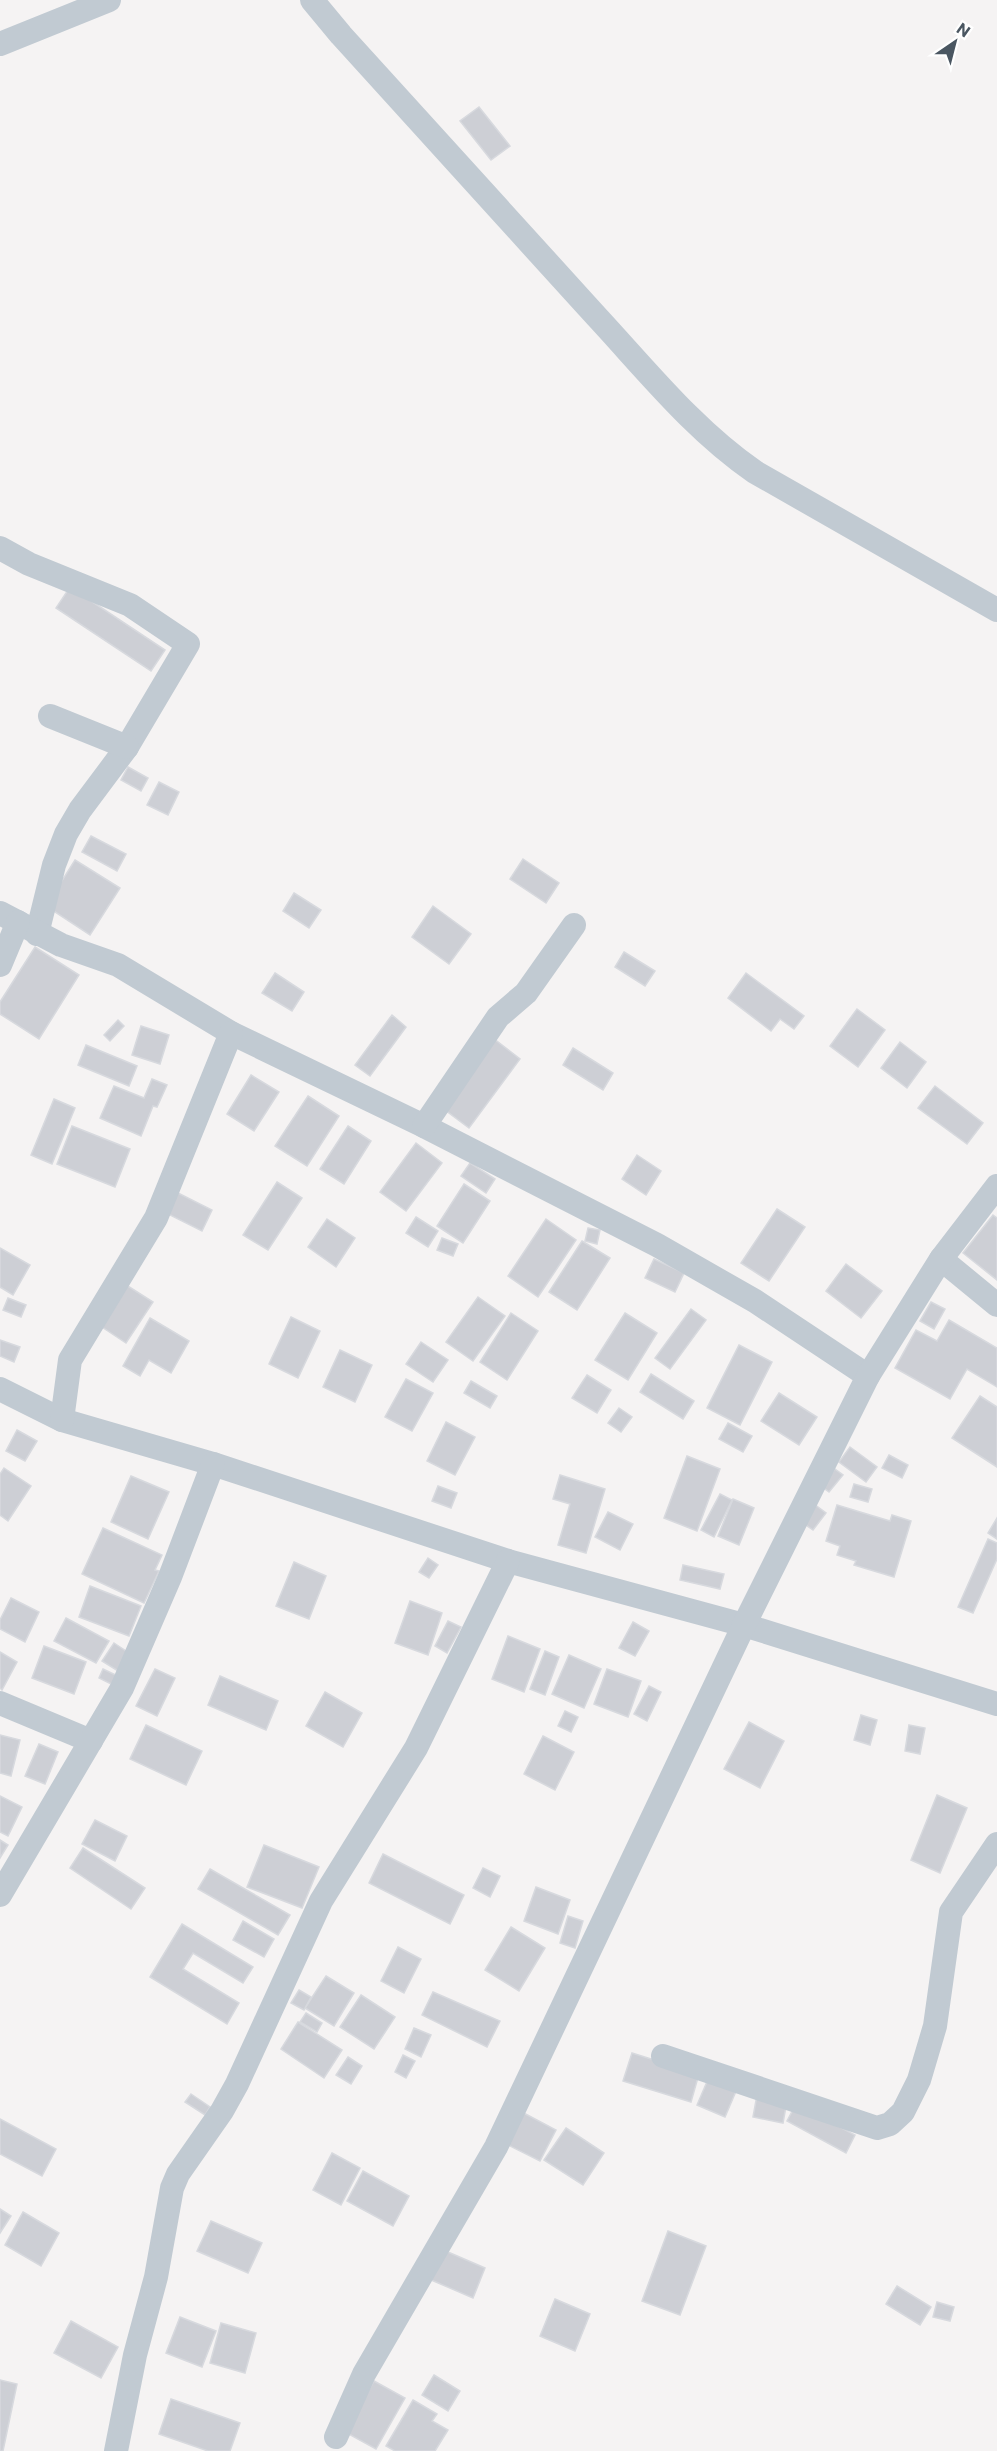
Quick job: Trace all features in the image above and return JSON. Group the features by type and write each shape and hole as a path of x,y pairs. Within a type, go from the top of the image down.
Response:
{"street":[{"path":"0,44 109,0"},
{"path":"312,0 525,239 694,422 717,443 755,472 997,610"},
{"path":"0,548 29,564 130,605 188,644 126,747 80,810 66,834 54,865 18,923 0,965"},
{"path":"50,716 126,747"},
{"path":"18,923 118,965 231,1033 424,1126 667,1250 755,1301 868,1376"},
{"path":"424,1126 492,1024 526,993 574,925"},
{"path":"62,1420 70,1360 156,1218 231,1033"},
{"path":"336,2438 364,2374 496,2147 744,1625 868,1376 941,1259 997,1186"},
{"path":"941,1259 997,1305"},
{"path":"0,1389 62,1420 213,1464 508,1561 744,1625 997,1704"},
{"path":"0,1895 122,1688 170,1576 213,1464"},
{"path":"116,2451 135,2355 156,2277 172,2188 178,2174 222,2111 237,2084 321,1901 416,1748 508,1561"},
{"path":"0,1703 91,1741"},
{"path":"663,2056 876,2128 890,2124 903,2112 919,2080 935,2026 951,1912 997,1844"}],"building":[{"path":"479,107 510,146 491,160 460,121"},
{"path":"70,587 165,650 151,671 56,608"},
{"path":"128,767 148,778 141,791 121,780"},
{"path":"159,782 179,792 168,815 147,805"},
{"path":"91,836 126,854 117,871 82,852"},
{"path":"523,859 559,883 546,903 510,879"},
{"path":"75,860 120,888 90,935 46,906"},
{"path":"294,893 321,910 309,928 283,911"},
{"path":"433,906 471,934 449,964 412,937"},
{"path":"35,947 79,975 39,1039 0,1014 0,1002"},
{"path":"624,952 655,971 645,986 615,967"},
{"path":"275,973 304,992 292,1011 262,993"},
{"path":"746,973 804,1016 794,1029 780,1019 771,1031 728,998"},
{"path":"857,1009 885,1030 858,1067 830,1046"},
{"path":"392,1015 406,1027 370,1076 355,1065"},
{"path":"118,1020 124,1026 110,1041 104,1035"},
{"path":"141,1026 169,1035 160,1064 132,1055"},
{"path":"493,1038 520,1059 469,1128 441,1107"},
{"path":"900,1042 926,1062 907,1088 881,1068"},
{"path":"86,1045 137,1066 129,1086 78,1065"},
{"path":"573,1048 613,1073 603,1090 563,1065"},
{"path":"251,1075 279,1092 254,1131 227,1114"},
{"path":"152,1079 167,1085 157,1107 153,1106 141,1136 100,1118 114,1086 144,1098"},
{"path":"935,1086 983,1123 967,1144 918,1108"},
{"path":"308,1096 339,1116 307,1166 275,1146"},
{"path":"54,1099 75,1108 52,1164 31,1155"},
{"path":"72,1126 130,1149 115,1187 57,1164"},
{"path":"348,1126 371,1141 344,1184 320,1169"},
{"path":"416,1143 442,1163 406,1211 380,1192"},
{"path":"637,1155 661,1171 646,1195 622,1179"},
{"path":"470,1163 495,1179 486,1193 461,1176"},
{"path":"277,1182 302,1198 268,1250 243,1235"},
{"path":"464,1184 490,1201 463,1243 437,1226"},
{"path":"176,1192 212,1210 202,1231 166,1213"},
{"path":"777,1209 805,1227 769,1281 741,1263"},
{"path":"993,1215 997,1218 997,1280 963,1253"},
{"path":"416,1217 438,1231 428,1247 406,1233"},
{"path":"327,1219 355,1238 336,1267 308,1247"},
{"path":"546,1219 576,1240 538,1297 508,1276"},
{"path":"588,1228 600,1230 597,1244 585,1241"},
{"path":"442,1238 458,1244 453,1256 437,1250"},
{"path":"582,1241 610,1258 577,1310 549,1292"},
{"path":"0,1248 30,1265 13,1295 0,1287"},
{"path":"654,1259 684,1273 675,1292 645,1278"},
{"path":"846,1264 882,1291 861,1318 826,1291"},
{"path":"123,1283 153,1302 126,1343 96,1323"},
{"path":"478,1297 505,1316 473,1361 446,1342"},
{"path":"8,1298 26,1305 21,1317 3,1310"},
{"path":"931,1302 945,1309 934,1329 920,1321"},
{"path":"691,1309 706,1320 670,1369 655,1358"},
{"path":"511,1313 538,1331 507,1380 480,1362"},
{"path":"625,1313 657,1333 628,1380 595,1360"},
{"path":"291,1317 320,1331 298,1378 269,1364"},
{"path":"150,1318 189,1341 171,1373 149,1360 140,1376 123,1366"},
{"path":"949,1320 997,1348 997,1387 967,1369 950,1399 895,1368 916,1330 937,1341"},
{"path":"0,1340 20,1347 14,1362 0,1356"},
{"path":"421,1342 448,1360 433,1382 406,1364"},
{"path":"739,1345 772,1362 740,1425 707,1408"},
{"path":"340,1350 372,1365 355,1402 323,1387"},
{"path":"651,1374 694,1401 683,1419 640,1392"},
{"path":"587,1375 611,1390 597,1413 572,1398"},
{"path":"406,1379 433,1393 412,1431 385,1417"},
{"path":"471,1381 497,1396 490,1408 464,1393"},
{"path":"779,1393 817,1417 799,1445 761,1421"},
{"path":"980,1396 997,1407 997,1467 952,1438"},
{"path":"619,1408 632,1417 621,1432 608,1423"},
{"path":"446,1422 475,1437 455,1475 427,1461"},
{"path":"728,1423 752,1436 743,1452 719,1439"},
{"path":"17,1430 37,1441 25,1461 6,1451"},
{"path":"850,1447 877,1467 866,1482 839,1462"},
{"path":"889,1455 908,1465 902,1478 882,1468"},
{"path":"687,1456 720,1469 697,1531 664,1518"},
{"path":"4,1468 31,1486 8,1521 0,1515 0,1474"},
{"path":"835,1469 843,1475 829,1492 821,1486"},
{"path":"560,1475 605,1489 586,1553 558,1545 570,1504 553,1499"},
{"path":"131,1476 169,1492 148,1539 111,1522"},
{"path":"854,1484 872,1489 868,1502 850,1497"},
{"path":"438,1486 457,1493 451,1508 432,1501"},
{"path":"720,1494 732,1500 714,1537 701,1530"},
{"path":"733,1499 754,1508 739,1545 718,1536"},
{"path":"814,1504 826,1513 813,1530 800,1521"},
{"path":"837,1505 890,1521 892,1515 911,1521 894,1577 854,1565 856,1561 837,1555 840,1546 826,1541"},
{"path":"608,1512 633,1524 620,1550 595,1537"},
{"path":"997,1518 997,1539 988,1533"},
{"path":"103,1528 162,1555 155,1570 159,1571 144,1603 82,1574"},
{"path":"988,1539 997,1543 997,1559 973,1613 958,1607"},
{"path":"428,1558 438,1565 429,1578 419,1572"},
{"path":"294,1562 326,1576 309,1619 276,1606"},
{"path":"683,1565 724,1574 720,1589 680,1580"},
{"path":"90,1586 141,1606 129,1636 79,1617"},
{"path":"11,1598 39,1612 25,1642 0,1629 0,1620"},
{"path":"410,1601 442,1613 428,1655 395,1643"},
{"path":"66,1618 109,1641 96,1663 54,1641"},
{"path":"448,1621 461,1627 447,1653 435,1646"},
{"path":"633,1622 649,1631 635,1656 619,1648"},
{"path":"508,1636 540,1649 524,1692 492,1679"},
{"path":"114,1643 129,1653 118,1671 102,1661"},
{"path":"44,1646 86,1662 74,1694 32,1678"},
{"path":"545,1651 559,1657 545,1695 530,1689"},
{"path":"0,1652 17,1662 2,1690 0,1688"},
{"path":"569,1655 601,1669 584,1708 552,1694"},
{"path":"103,1669 120,1677 115,1686 99,1678"},
{"path":"155,1669 175,1678 157,1716 136,1706"},
{"path":"607,1669 641,1681 628,1717 594,1704"},
{"path":"220,1676 278,1701 266,1730 208,1705"},
{"path":"649,1686 661,1692 647,1721 634,1714"},
{"path":"325,1692 362,1713 343,1747 306,1726"},
{"path":"565,1711 578,1717 571,1732 558,1726"},
{"path":"861,1715 877,1720 870,1745 854,1740"},
{"path":"749,1722 784,1741 760,1788 724,1769"},
{"path":"146,1725 202,1751 186,1785 130,1759"},
{"path":"909,1725 925,1728 920,1754 905,1751"},
{"path":"0,1735 20,1740 11,1776 0,1773"},
{"path":"543,1736 574,1752 555,1790 524,1774"},
{"path":"39,1744 58,1752 45,1784 25,1776"},
{"path":"937,1795 967,1808 940,1873 911,1860"},
{"path":"0,1796 22,1807 8,1836 0,1832"},
{"path":"95,1820 127,1836 115,1861 82,1844"},
{"path":"0,1840 8,1845 0,1858"},
{"path":"264,1845 319,1867 302,1908 247,1887"},
{"path":"83,1848 145,1888 131,1909 70,1868"},
{"path":"383,1854 464,1895 450,1924 369,1883"},
{"path":"483,1868 500,1876 490,1897 473,1888"},
{"path":"210,1869 290,1915 278,1935 198,1889"},
{"path":"536,1887 570,1900 558,1934 524,1921"},
{"path":"568,1916 583,1921 575,1948 560,1943"},
{"path":"243,1921 274,1939 264,1957 233,1940"},
{"path":"182,1924 253,1967 243,1983 193,1953 183,1969 239,2003 227,2024 150,1977"},
{"path":"511,1927 545,1948 519,1991 485,1970"},
{"path":"398,1947 421,1959 404,1993 381,1981"},
{"path":"326,1976 354,1993 334,2026 305,2008"},
{"path":"299,1990 311,1997 304,2010 291,2003"},
{"path":"433,1992 500,2021 487,2047 422,2015"},
{"path":"361,1995 395,2017 374,2049 340,2027"},
{"path":"306,2013 322,2023 317,2032 300,2022"},
{"path":"298,2022 342,2050 324,2078 281,2049"},
{"path":"414,2028 431,2035 421,2057 405,2049"},
{"path":"632,2053 699,2074 691,2102 623,2081"},
{"path":"403,2055 415,2061 406,2078 395,2072"},
{"path":"348,2057 362,2066 351,2084 336,2075"},
{"path":"709,2077 737,2089 725,2117 697,2105"},
{"path":"191,2094 210,2107 205,2115 185,2102"},
{"path":"757,2095 787,2101 783,2123 753,2117"},
{"path":"796,2104 855,2135 846,2153 787,2121"},
{"path":"518,2110 556,2130 540,2161 502,2142"},
{"path":"0,2119 56,2149 42,2176 0,2154"},
{"path":"566,2128 604,2153 583,2185 544,2160"},
{"path":"332,2153 360,2168 341,2205 313,2190"},
{"path":"363,2171 409,2196 393,2226 347,2201"},
{"path":"0,2209 11,2216 0,2233"},
{"path":"23,2212 59,2233 41,2266 5,2245"},
{"path":"211,2221 262,2243 248,2273 197,2251"},
{"path":"668,2231 706,2246 680,2315 642,2301"},
{"path":"441,2249 485,2268 473,2298 429,2279"},
{"path":"897,2286 931,2307 920,2325 886,2304"},
{"path":"555,2299 590,2314 575,2351 540,2336"},
{"path":"937,2302 954,2307 950,2321 933,2317"},
{"path":"180,2317 216,2331 202,2367 166,2353"},
{"path":"71,2321 118,2347 101,2378 54,2353"},
{"path":"221,2323 256,2333 245,2373 210,2363"},
{"path":"434,2375 460,2391 448,2411 422,2395"},
{"path":"0,2380 17,2384 3,2451 0,2451"},
{"path":"374,2381 405,2398 376,2449 345,2432"},
{"path":"171,2399 240,2423 230,2451 208,2451 159,2434"},
{"path":"413,2400 437,2414 432,2421 448,2430 435,2451 395,2451 386,2446"}]}
